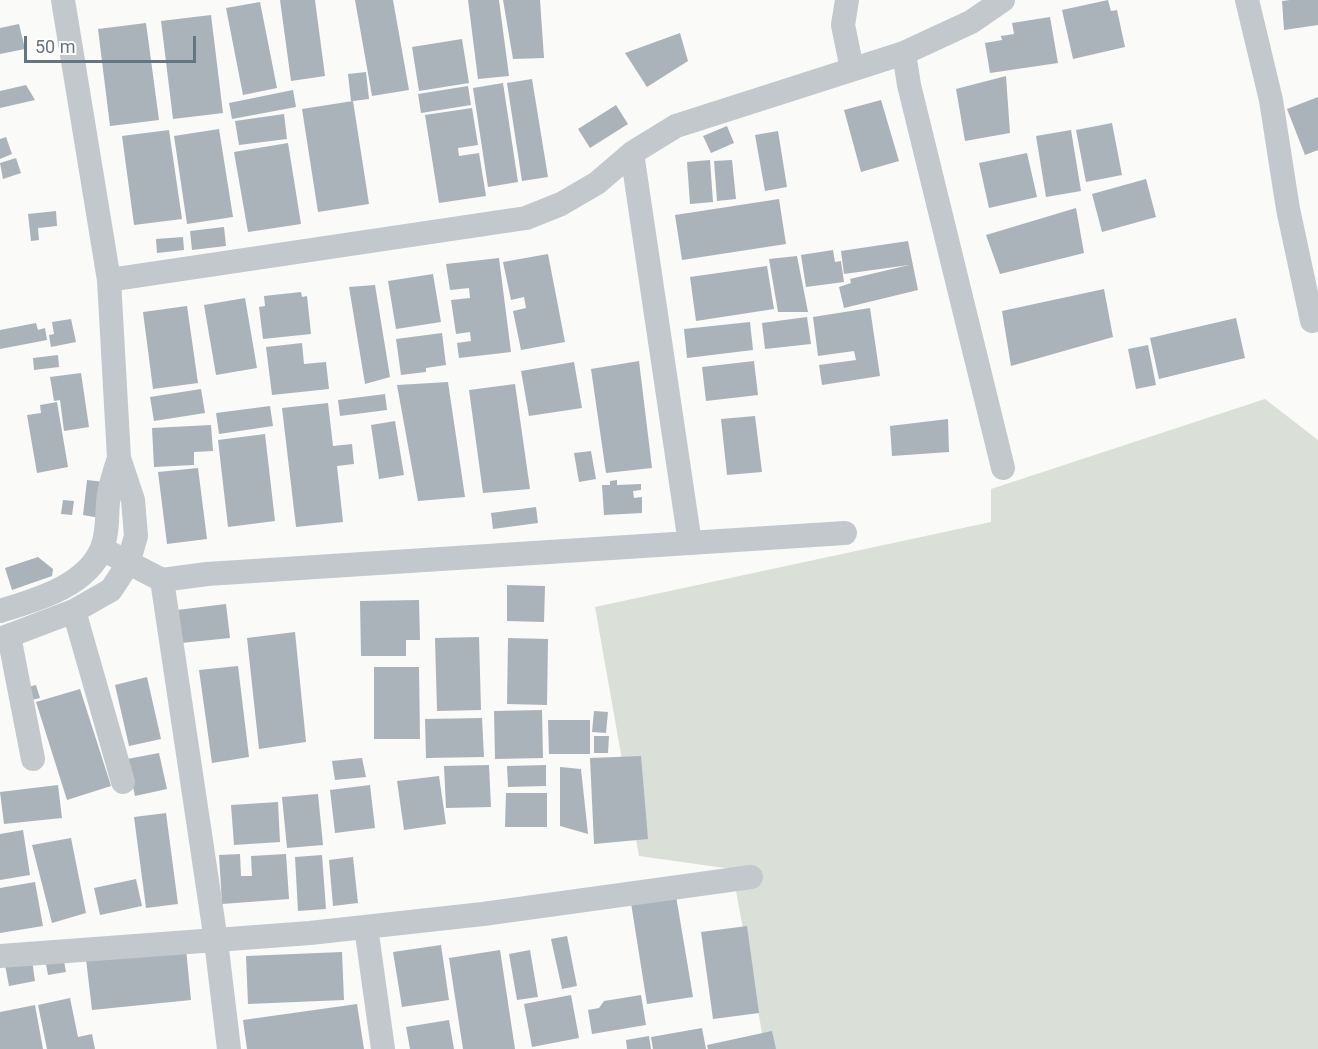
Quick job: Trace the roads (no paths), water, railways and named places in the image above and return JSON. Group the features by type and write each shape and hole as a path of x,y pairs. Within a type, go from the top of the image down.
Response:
{"street":[{"path":"33,759 5,637 74,611 111,590 128,564 136,536 133,500 119,458 109,280 63,0"},
{"path":"847,0 843,25 852,69"},
{"path":"109,280 526,218 561,204 597,183 632,153 676,126 904,53 971,22 1003,0"},
{"path":"1247,0 1271,100 1288,209 1312,321"},
{"path":"904,53 909,85 1003,468"},
{"path":"632,153 690,543"},
{"path":"0,611 51,592 87,572 102,549 107,524 109,493 119,458"},
{"path":"102,549 162,580 207,574 845,533"},
{"path":"162,580 216,941 229,1049"},
{"path":"74,611 123,782"},
{"path":"0,956 216,941 366,927 483,914 751,877"},
{"path":"366,927 384,1049"}]}
